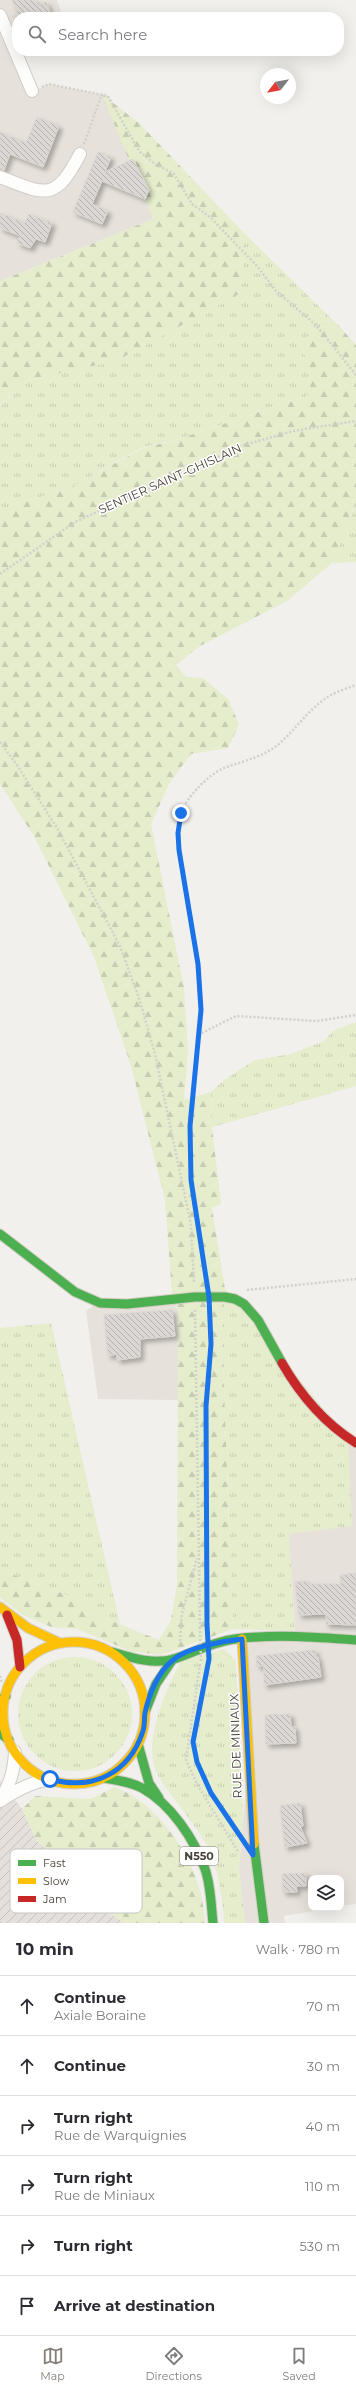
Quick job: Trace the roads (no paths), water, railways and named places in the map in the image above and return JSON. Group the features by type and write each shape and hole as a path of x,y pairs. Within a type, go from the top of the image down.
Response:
{"street":[{"path":"0,15 12,44"},
{"path":"17,56 32,91"},
{"path":"0,177 34,190 50,191 62,183 80,154"},
{"path":"0,1234 63,1283 83,1296 99,1302 127,1303 195,1296 235,1299 257,1319 305,1398 323,1419 341,1435 356,1443"},
{"path":"3,1610 40,1636 60,1643 84,1643 138,1660 173,1659 215,1642 273,1636 356,1640"},
{"path":"3,1610 14,1629 20,1647 20,1667"},
{"name":"RUE DE MINIAUX","path":"242,1639 246,1694 251,1829 256,1877 264,1923"},
{"path":"60,1643 46,1648 32,1656 20,1667 11,1680 3,1698 4,1718 9,1740 15,1752 30,1768 50,1779 77,1784 104,1778 124,1764 138,1744 144,1729 146,1712 151,1693 160,1675 173,1659"},
{"path":"112,1652 130,1668 141,1689 146,1712"},
{"path":"0,1733 9,1740"},
{"path":"138,1744 149,1783 159,1799"},
{"path":"0,1800 8,1787 14,1770 15,1752"},
{"name":"N550","path":"104,1778 124,1781 142,1788 159,1799 197,1850 205,1870 213,1923"},
{"path":"0,1800 13,1791 35,1782 50,1779"}]}
